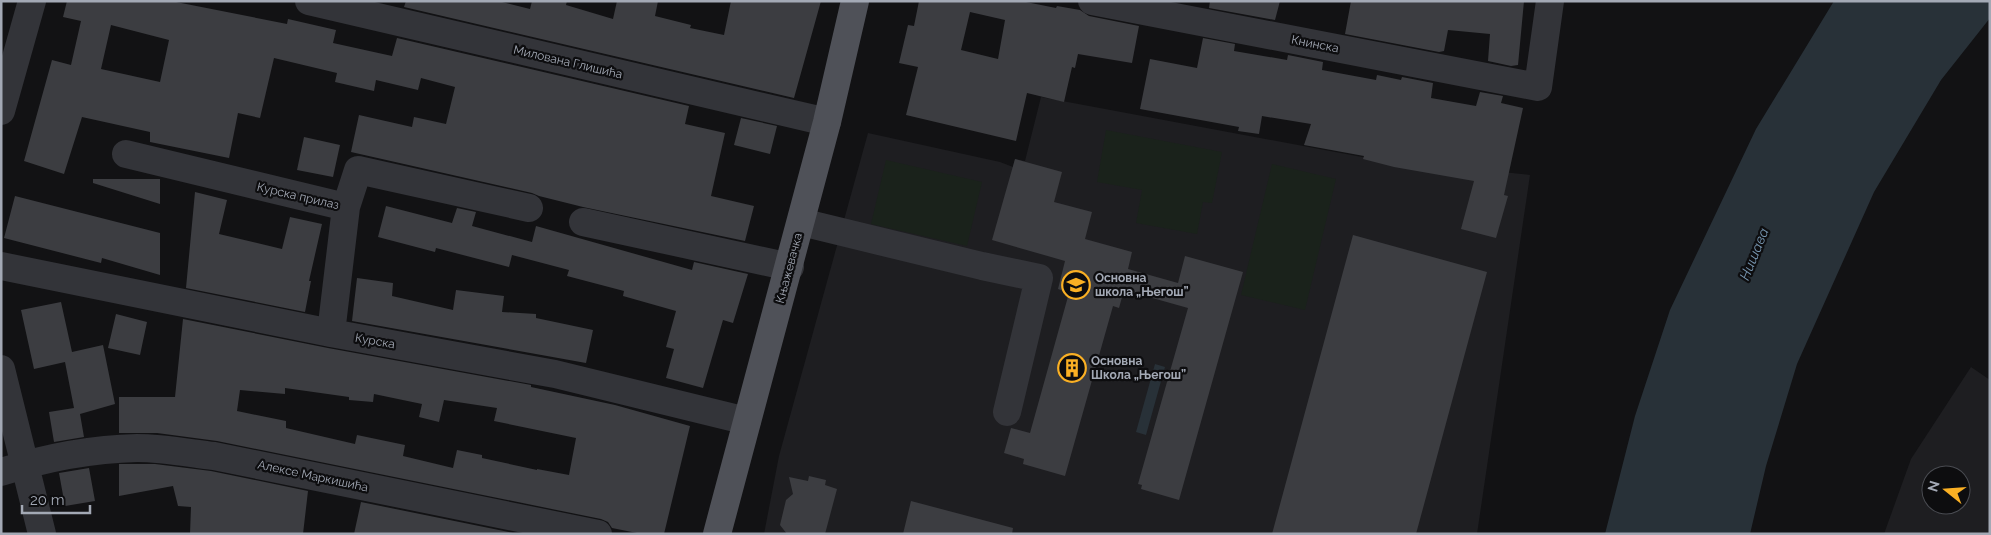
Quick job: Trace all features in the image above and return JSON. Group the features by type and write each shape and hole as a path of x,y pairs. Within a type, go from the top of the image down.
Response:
{"main road":[{"name":"Књажевачка","path":"717,534 790,267 827,122 855,1"}],"street":[{"path":"1,111 7,72 32,1"},
{"name":"Милована Глишића","path":"309,1 827,122"},
{"name":"Книнска","path":"1092,1 1538,87 1550,1"},
{"name":"Курска прилаз","path":"126,154 346,207 331,333"},
{"path":"346,207 358,170 529,208"},
{"path":"582,222 790,267"},
{"path":"801,222 1039,278 1007,412"},
{"name":"Курска","path":"1,266 331,333 555,374 747,422"},
{"path":"1,369 13,468 42,534"},
{"name":"Алексе Маркишића","path":"13,468 84,452 138,448 214,456 598,534"}],"shaded area":[{"name":"Основна школа „Његош”","path":"1041,97 1362,157 1530,175 1477,534 764,534 779,456 868,133 1000,162 1013,167 1015,159 1025,161"},
{"path":"1106,130 1222,152 1212,203 1203,202 1197,234 1136,223 1142,190 1097,182"},
{"path":"886,160 982,182 967,246 871,224"},
{"path":"1272,164 1336,179 1305,310 1241,295"},
{"path":"1971,367 1990,380 1990,534 1884,534 1911,459"}],"water":[{"name":"Нишава","path":"1834,1 1990,1 1990,18 1941,80 1874,192 1797,364 1766,466 1750,534 1605,534 1635,416 1670,310 1756,129"},
{"path":"1155,364 1165,367 1146,435 1136,432"}],"building":[{"path":"67,1 171,1 287,24 288,19 336,30 333,43 392,56 397,38 689,106 685,124 725,133 711,196 754,206 745,241 583,207 532,193 351,152 359,115 412,127 414,117 446,124 455,87 421,78 418,90 376,80 374,91 335,82 337,73 274,58 260,118 238,113 229,158 150,142 150,132 82,117 64,174 24,161 52,60 71,65 81,21 63,17","holes":["111,25 169,40 160,82 101,69"]},
{"path":"406,1 498,1 530,9 532,1 567,1 566,5 613,19 617,1 658,1 655,16 691,25 690,28 724,35 731,1 821,1 794,98 404,7"},
{"path":"919,1 1021,1 1056,8 1057,6 1080,10 1089,16 1139,26 1132,63 1078,54 1075,68 1072,67 1064,102 1027,93 1016,141 906,115 918,67 899,63 908,25 914,26","holes":["970,12 1005,20 998,59 961,50"]},
{"path":"1210,1 1280,1 1275,20 1209,8"},
{"path":"1351,1 1524,1 1518,65 1511,66 1488,61 1490,34 1448,30 1444,51 1439,52 1345,34"},
{"path":"1203,38 1235,44 1234,51 1287,60 1288,55 1323,62 1322,70 1376,80 1377,75 1401,80 1402,77 1433,83 1431,98 1476,106 1480,92 1503,96 1501,103 1523,108 1504,195 1508,196 1496,238 1461,229 1474,181 1394,167 1363,159 1364,156 1304,145 1311,124 1262,116 1259,134 1238,131 1239,127 1140,109 1150,59 1197,68"},
{"path":"741,118 777,126 770,154 734,145"},
{"path":"304,137 340,145 333,177 297,170"},
{"name":"Основна Школа „Његош”","path":"1015,159 1062,172 1054,202 1092,212 1085,239 1132,252 1128,269 1178,283 1185,256 1243,272 1179,500 1141,489 1142,485 1138,484 1188,308 1124,290 1119,308 1113,306 1065,476 1023,464 1024,459 1004,453 1011,428 1030,433 1069,293 1058,289 1065,261 992,240"},
{"path":"93,179 160,179 160,204 93,183"},
{"path":"195,192 227,200 219,234 282,249 290,217 322,224 309,281 311,281 305,312 186,288"},
{"path":"15,196 160,233 160,275 102,258 101,263 4,238"},
{"path":"386,206 452,223 457,208 476,212 472,226 532,242 536,226 692,270 694,262 748,274 733,323 723,320 703,388 666,378 674,349 666,347 676,311 623,296 624,291 567,276 569,270 512,255 509,267 436,248 435,252 378,237"},
{"path":"1353,235 1487,272 1416,534 1272,534"},
{"path":"357,278 393,283 392,296 453,310 456,290 504,296 502,312 536,314 536,318 593,330 586,363 352,321"},
{"path":"61,302 72,352 103,345 115,404 80,414 84,437 54,442 49,412 74,408 65,362 34,369 21,310"},
{"path":"116,314 147,322 140,355 108,348"},
{"path":"183,319 531,385 531,387 615,405 690,426 664,534 642,534 612,528 608,522 601,519 217,441 157,433 119,433 119,397 175,397","holes":["285,388 349,397 349,400 373,402 374,394 422,404 419,417 439,422 444,400 497,408 494,421 576,438 569,475 482,458 482,455 457,450 453,468 403,456 405,445 357,435 355,444 286,428 286,421 237,411 240,390 285,394"]},
{"path":"119,464 155,464 211,471 308,491 303,534 190,534 191,507 178,506 173,486 119,496"},
{"path":"89,468 95,501 65,506 59,473"},
{"path":"809,476 826,480 825,485 837,489 825,534 787,534 780,525 786,500 793,494 789,477 808,481"},
{"path":"911,501 1013,528 1012,534 903,534"},
{"path":"361,502 518,534 354,534"}],"place":[{"name":"Основна школа „Његош”","path":"1076,285"},
{"name":"Основна Школа „Његош”","path":"1072,368"}]}
